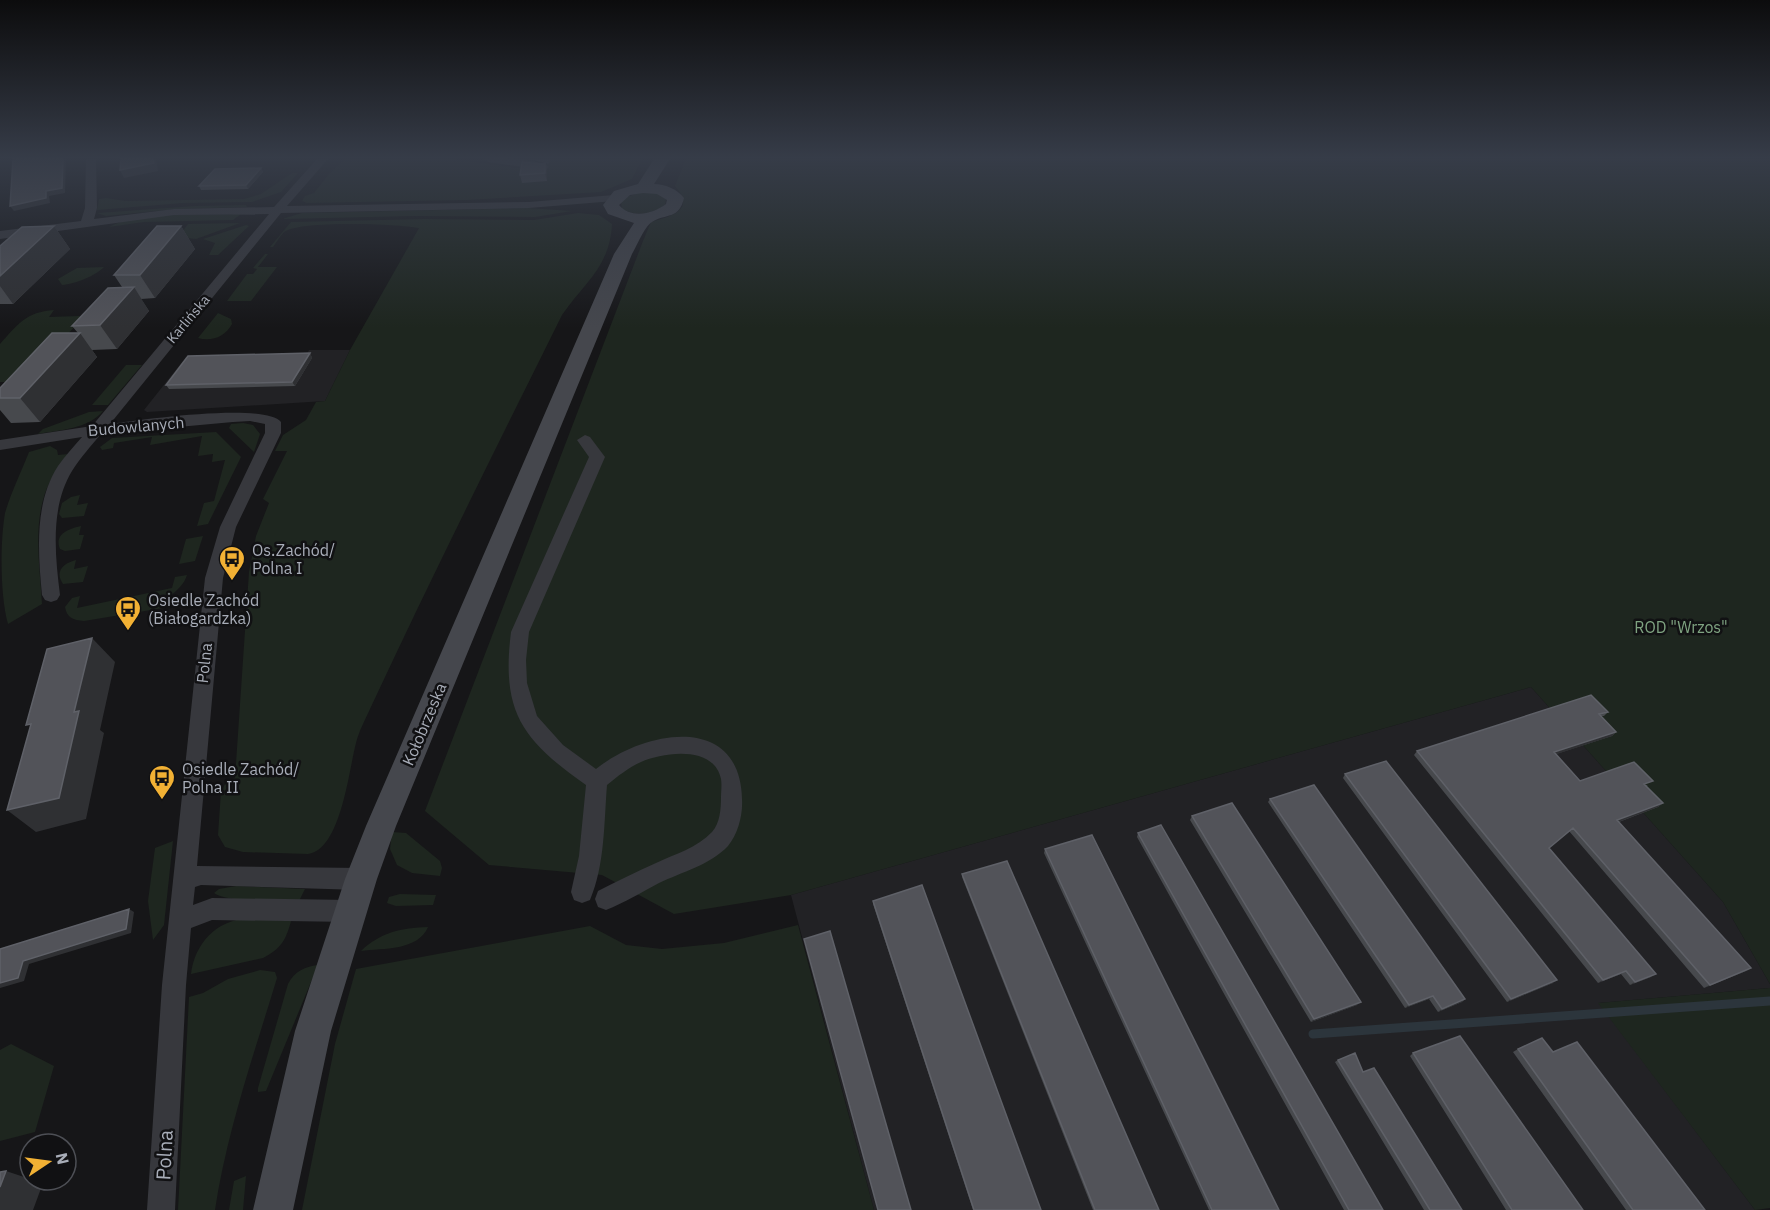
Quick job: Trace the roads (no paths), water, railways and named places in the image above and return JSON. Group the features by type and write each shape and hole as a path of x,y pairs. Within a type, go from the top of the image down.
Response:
{"main road":[{"path":"621,215 627,218 646,218 657,215"},
{"name":"Kołobrzeska","path":"623,254 627,218"},
{"name":"Kołobrzeska","path":"273,1210 303,1071 334,959 381,826 623,254 646,218"}],"street":[{"path":"87,222 89,215"},
{"path":"0,235 144,215"},
{"name":"Karlińska","path":"51,596 48,558 52,496 65,468 274,215"},
{"name":"Budowlanych","path":"0,445 98,428 240,417 266,419 273,422"},
{"name":"Polna","path":"161,1210 174,985 216,562 235,510 273,433 273,422"},
{"path":"585,440 597,457 520,632 516,661 517,687 523,711 540,738 562,758 597,781"},
{"path":"582,892 590,856 597,781 617,763 657,747 686,745 711,750 723,760 730,774 732,787 729,821 722,837 698,857 649,877 606,899"},
{"path":"184,880 201,875 356,895"},
{"path":"180,921 212,909 356,895"}],"waterway":[{"path":"1313,1034 1770,1001"}],"place":[{"name":"Os.Zachód/ Polna I","path":"232,582"},
{"name":"Osiedle Zachód (Białogardzka)","path":"128,632"},
{"name":"Osiedle Zachód/ Polna II","path":"162,801"}],"park label":[{"name":"ROD \"Wrzos\"","path":"1681,627"}]}
